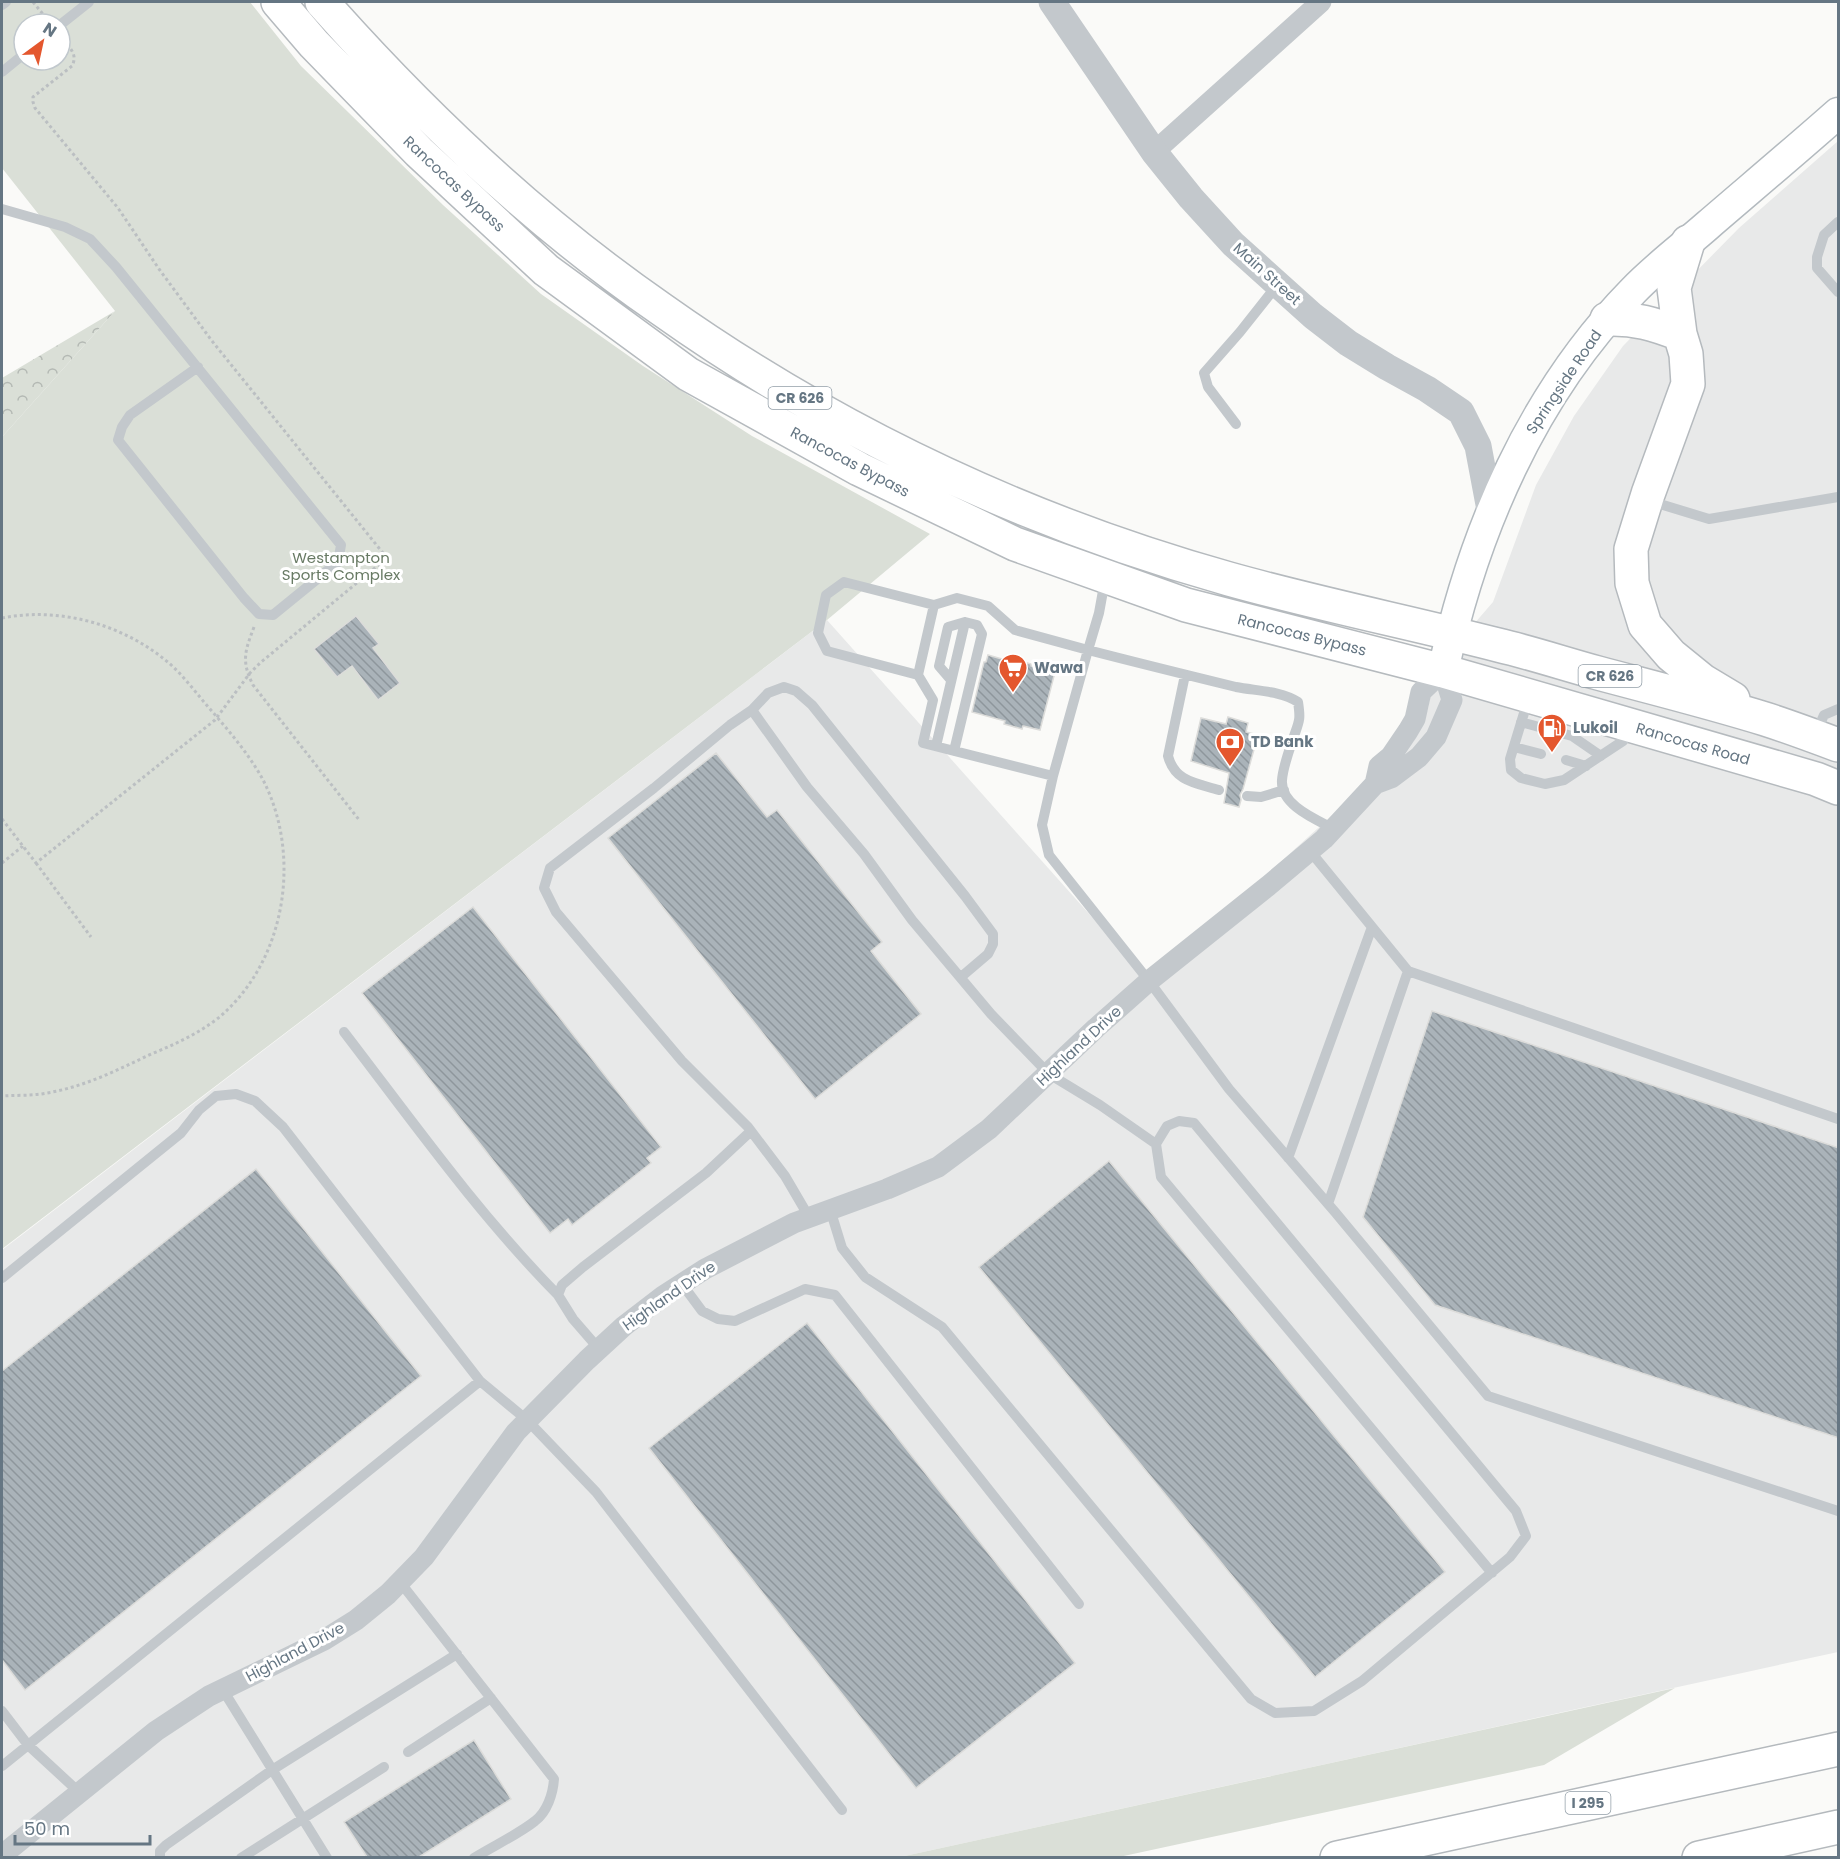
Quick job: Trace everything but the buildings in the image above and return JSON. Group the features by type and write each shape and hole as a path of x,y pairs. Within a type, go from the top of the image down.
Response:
{"main road":[{"name":"Rancocas Bypass","path":"278,2 314,44 419,152 546,270 688,374 869,474 1016,544 1186,605 1443,671"},
{"name":"Rancocas Bypass","path":"322,2 428,114 526,204 661,310 812,405 965,484 1122,546 1228,579 1451,634"},
{"name":"Springside Road","path":"1443,671 1451,634 1474,559 1519,450 1537,416 1591,337 1633,290 1839,113"},
{"path":"1688,242 1674,288 1680,334 1686,354 1688,384 1631,549 1632,583 1645,625 1671,655 1702,681 1768,720"},
{"path":"1607,319 1630,319 1680,334"},
{"name":"CR 626","path":"1451,634 1501,645 1768,720 1826,741"},
{"name":"Rancocas Road","path":"1443,671 1525,709 1634,727 1816,779 1839,788"},
{"name":"I 295","path":"1337,1857 1839,1749"},
{"path":"1700,1857 1839,1827"},
{"path":"1744,1848 1839,1836"}],"street":[{"name":"Main Street","path":"1052,2 1154,152 1191,198 1233,244 1313,316 1348,343 1387,368 1427,389 1461,412 1478,446 1491,515"},
{"path":"1154,152 1320,2"},
{"name":"Highland Drive","path":"2,1857 156,1731 209,1696 324,1640 356,1620 400,1582 424,1557 516,1432 624,1326 705,1269 809,1217 887,1189 938,1167 989,1130 1149,981 1310,851 1334,829 1375,784 1391,778 1419,757 1436,737 1452,700 1443,671 1421,692 1408,731 1390,756 1379,766 1375,784"}],"lane":[{"path":"2,5 6,2"},
{"path":"72,15 89,2"},
{"path":"2,209 65,227 90,239 116,267 198,367 341,545 338,562 273,615 260,614 244,598 118,440 122,427 130,414 198,367"},
{"path":"1839,222 1824,235 1817,257 1817,268 1839,292"},
{"path":"1236,424 1208,387 1204,373 1278,284"},
{"path":"1647,500 1709,519 1839,497"},
{"path":"1106,577 1099,613 1053,776 1042,825 1049,855 1149,981 1229,1089 1488,1396 1839,1511"},
{"path":"918,675 827,651 818,633 826,595 844,582 867,594 903,597 934,605 957,597 988,606 1015,630 1185,675 1288,696 1298,702 1301,719 1293,737 1281,781 1284,790 1287,798 1306,814 1334,829"},
{"path":"900,609 903,597"},
{"path":"934,605 918,675 933,700 923,742 1053,776"},
{"path":"936,746 965,622"},
{"path":"951,681 939,666 948,627 965,622 977,625 982,634 954,751"},
{"path":"852,657 855,645"},
{"path":"886,667 889,654"},
{"path":"1185,675 1168,756 1170,766 1183,780 1219,790"},
{"path":"809,1217 785,1176 751,1131 682,1060 556,912 544,888 550,868 654,788 730,724 752,710 768,693 784,687 796,691 812,705 993,934 993,944 988,954 961,977"},
{"path":"1600,756 1572,736 1525,709 1510,759 1511,770 1521,778 1545,784 1564,780 1623,741 1634,727"},
{"path":"1826,741 1824,715 1839,709"},
{"path":"752,710 807,787 864,854 912,920 991,1014 1048,1074 1100,1105 1156,1144"},
{"path":"1514,747 1541,754"},
{"path":"1566,760 1586,766"},
{"path":"1246,796 1261,797 1284,790"},
{"path":"1310,851 1408,971 1839,1119"},
{"path":"1288,1158 1372,927"},
{"path":"1328,1204 1408,971"},
{"path":"344,1032 474,1202 558,1295 573,1319 599,1349"},
{"path":"2,1278 181,1133 199,1110 216,1096 236,1094 255,1101 283,1127 480,1382 527,1420 596,1492 842,1810"},
{"path":"830,1209 842,1248 865,1277 942,1327 1251,1699 1275,1713 1314,1711 1362,1681 1492,1573 1510,1557 1526,1536 1516,1511 1194,1123 1179,1121 1167,1126 1156,1144 1161,1177 1492,1573"},
{"path":"558,1295 562,1286 583,1267 706,1173 751,1131"},
{"path":"682,1284 702,1311 718,1319 735,1321 805,1289 835,1295 1079,1604"},
{"path":"2,1766 480,1382"},
{"path":"400,1582 554,1779 553,1791 546,1808 537,1820 474,1857"},
{"path":"160,1857 160,1851 166,1845 272,1770 457,1654"},
{"path":"223,1690 327,1857"},
{"path":"408,1752 491,1698"},
{"path":"2,1711 28,1745 80,1793"},
{"path":"241,1857 384,1767"}],"path":[{"path":"72,50 75,54 72,66"},
{"path":"36,863 218,718 260,663 387,558 212,341 118,208 35,108 33,97 64,72"},
{"path":"260,614 244,659 248,676 360,821"},
{"path":"2,618 16,615 64,616 82,620 126,634 171,665 218,718 262,779 272,801 285,863 284,895 273,936 254,976 225,1011 191,1036 102,1077 71,1088 46,1093 2,1096"},
{"path":"2,819 91,937"},
{"path":"2,863 23,846"}],"shaded area":[{"path":"1838,141 1838,1652 900,1857 2,1858 2,1250 827,620 1149,981 1413,742 1428,709 1435,669 1493,602 1536,485 1574,416 1623,346 1739,228"}],"green space":[{"name":"Westampton Sports Complex","path":"2,2 250,2 301,66 443,205 541,294 643,366 752,436 930,534 827,620 2,1249 2,437 115,311 2,168"},
{"path":"115,311 2,437 2,378"},
{"path":"1675,1688 1544,1765 1119,1857 900,1857"}],"place":[{"name":"Wawa","path":"1013,694"},
{"name":"Lukoil","path":"1552,754"},
{"name":"TD Bank","path":"1230,768"}]}
